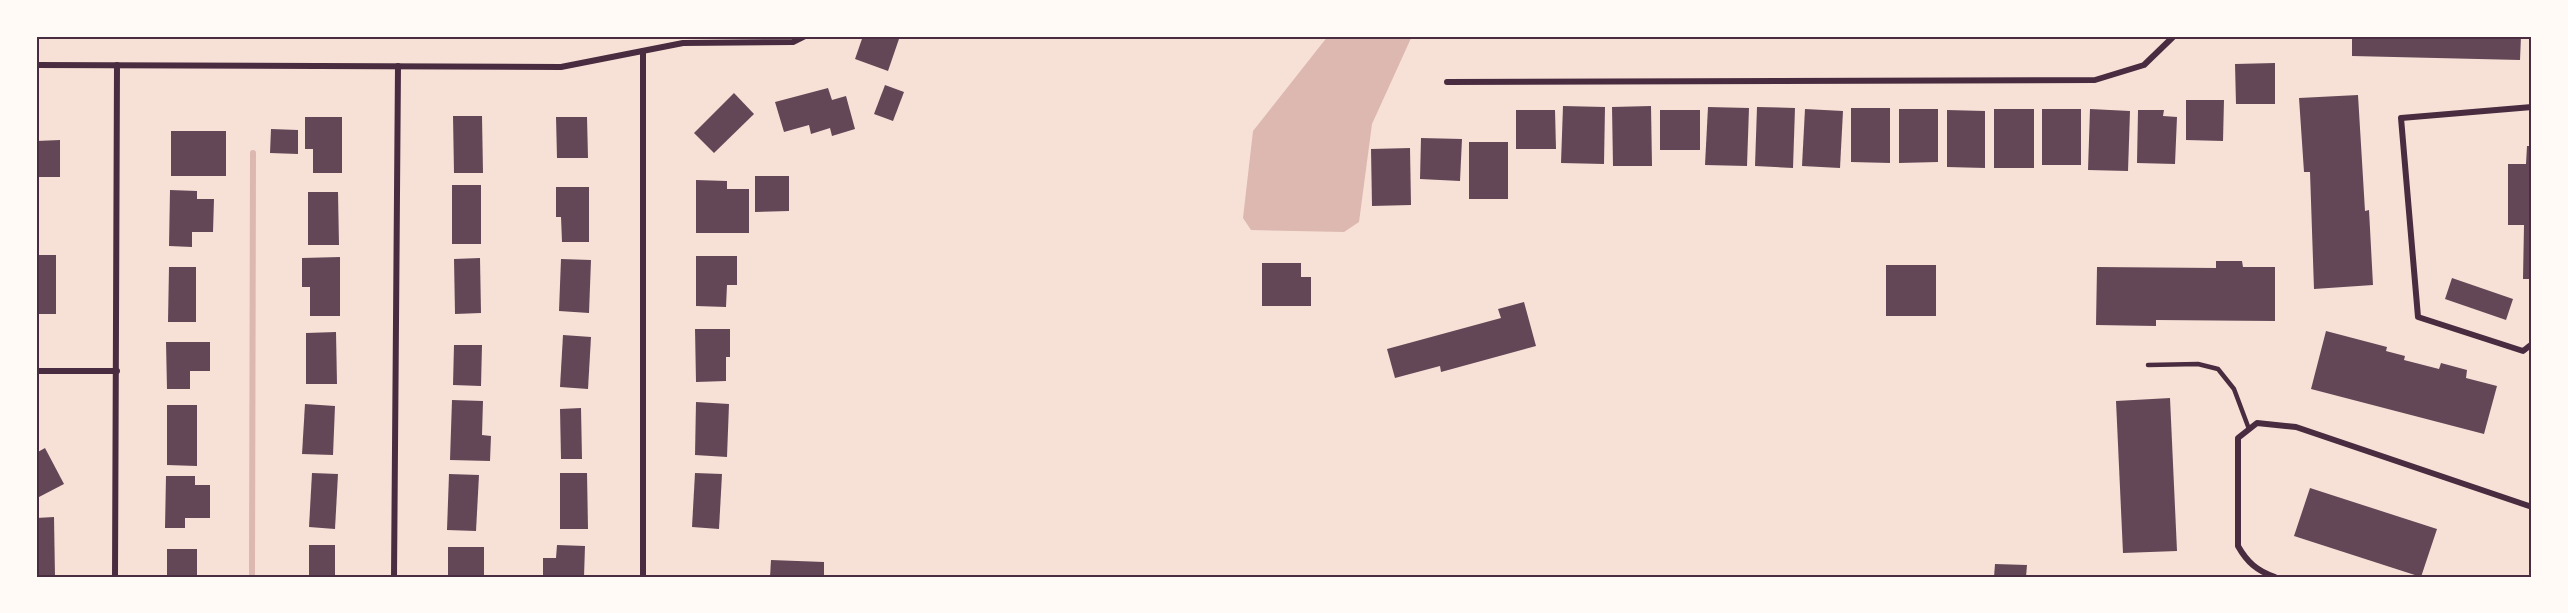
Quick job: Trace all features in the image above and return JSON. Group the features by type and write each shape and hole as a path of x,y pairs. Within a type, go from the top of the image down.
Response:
{"street":[{"path":"36,65 561,67 683,42 793,42 805,36"},
{"path":"1448,82 2095,80 2144,65 2174,36"},
{"path":"643,51 643,577"},
{"path":"115,577 117,65"},
{"path":"394,577 398,66"},
{"path":"2532,107 2401,118 2418,317 2523,351 2532,344"},
{"path":"36,371 117,371"},
{"path":"2275,577 2263,573 2246,560 2238,546 2238,438 2257,423 2296,428 2532,507"}],"lane":[{"path":"2148,365 2198,364 2218,369 2234,389 2249,429"}],"shaded area":[{"path":"1328,36 1412,36 1372,124 1359,222 1344,232 1251,230 1243,218 1253,131"}],"building":[{"path":"863,36 900,36 888,71 855,59"},
{"path":"2352,36 2521,36 2520,60 2352,56"},
{"path":"2275,63 2275,104 2236,104 2235,64"},
{"path":"885,85 904,92 893,121 874,114"},
{"path":"828,88 832,100 846,96 855,129 832,136 830,128 811,134 809,125 784,132 775,102"},
{"path":"734,93 754,114 714,153 694,133"},
{"path":"2358,95 2365,211 2369,210 2373,285 2314,289 2310,172 2304,172 2299,98"},
{"path":"2186,100 2224,100 2223,141 2186,140"},
{"path":"1563,106 1605,107 1604,164 1561,163"},
{"path":"1651,106 1652,166 1613,166 1612,107"},
{"path":"1708,107 1749,108 1747,166 1705,165"},
{"path":"1757,107 1795,108 1793,168 1755,166"},
{"path":"1851,108 1890,108 1890,163 1851,162"},
{"path":"1805,109 1843,111 1840,168 1802,166"},
{"path":"1899,109 1938,109 1938,162 1899,163"},
{"path":"1994,109 2034,109 2034,168 1994,168"},
{"path":"2042,109 2081,109 2081,165 2042,165"},
{"path":"2090,109 2130,111 2128,171 2088,170"},
{"path":"1516,110 1555,110 1556,149 1516,149"},
{"path":"1660,110 1700,110 1700,150 1660,150"},
{"path":"1947,110 1985,111 1985,168 1947,167"},
{"path":"2138,110 2164,110 2163,116 2177,117 2175,164 2137,163"},
{"path":"453,116 482,116 483,173 454,173"},
{"path":"305,117 342,117 342,173 313,173 313,149 305,149"},
{"path":"556,117 587,117 588,158 557,158"},
{"path":"271,129 298,130 298,154 270,153"},
{"path":"171,131 226,131 226,176 171,176"},
{"path":"1421,138 1462,139 1460,181 1420,179"},
{"path":"60,140 60,177 36,177 36,141"},
{"path":"1469,142 1508,142 1508,199 1469,199"},
{"path":"2527,146 2532,146 2532,279 2523,279 2524,225 2508,225 2508,164 2526,164"},
{"path":"1410,148 1411,205 1372,206 1371,149"},
{"path":"755,176 789,176 789,211 755,212"},
{"path":"696,180 727,181 727,189 749,189 749,233 696,233"},
{"path":"452,185 481,185 481,244 452,244"},
{"path":"556,187 589,187 589,242 562,242 561,217 556,217"},
{"path":"170,190 197,191 197,199 214,199 213,232 192,232 192,247 169,246"},
{"path":"308,192 338,192 339,245 308,245"},
{"path":"36,255 56,255 56,314 36,314"},
{"path":"696,256 737,256 737,285 727,285 726,307 696,306"},
{"path":"340,257 340,316 310,316 310,287 302,287 302,258"},
{"path":"480,258 481,313 455,314 454,259"},
{"path":"561,259 591,260 589,313 559,311"},
{"path":"2216,261 2242,261 2243,267 2275,267 2275,321 2156,320 2156,326 2096,325 2097,267 2216,268"},
{"path":"1262,263 1301,263 1301,277 1311,277 1311,306 1262,306"},
{"path":"1886,265 1936,265 1936,316 1886,316"},
{"path":"169,267 196,267 196,322 168,322"},
{"path":"2452,278 2513,299 2506,320 2445,299"},
{"path":"1524,302 1536,346 1441,372 1440,366 1395,378 1387,349 1501,318 1498,309"},
{"path":"695,329 730,329 730,357 726,357 726,381 696,382"},
{"path":"2326,331 2387,347 2386,351 2405,356 2404,360 2439,369 2441,363 2467,370 2466,378 2497,386 2484,434 2311,389"},
{"path":"336,332 337,384 306,384 306,333"},
{"path":"563,335 591,337 588,389 560,387"},
{"path":"166,342 210,342 210,371 190,371 190,389 167,389"},
{"path":"454,345 482,345 481,386 453,385"},
{"path":"2170,398 2177,551 2123,553 2116,401"},
{"path":"452,400 483,401 482,435 491,436 490,461 450,460"},
{"path":"696,402 729,404 727,457 695,455"},
{"path":"305,404 335,406 333,455 302,454"},
{"path":"167,405 197,405 197,466 167,465"},
{"path":"581,408 582,459 561,459 560,409"},
{"path":"45,448 64,484 39,497 36,492 36,453"},
{"path":"312,473 338,474 335,529 309,527"},
{"path":"560,473 587,473 588,529 560,529"},
{"path":"695,473 722,474 719,529 692,527"},
{"path":"449,474 479,475 476,531 447,530"},
{"path":"166,476 195,476 195,485 210,485 210,518 185,518 185,528 165,528"},
{"path":"2310,488 2437,529 2421,577 2294,536"},
{"path":"54,517 55,577 36,577 36,518"},
{"path":"309,545 335,545 335,577 309,577"},
{"path":"557,545 585,546 584,577 543,577 543,558 556,558"},
{"path":"448,547 484,547 484,576 448,577"},
{"path":"167,549 197,549 197,577 167,577"},
{"path":"771,560 824,562 824,577 770,577"},
{"path":"1995,564 2027,565 2026,577 1994,577"}],"waterway":[{"path":"252,577 253,153"}]}
